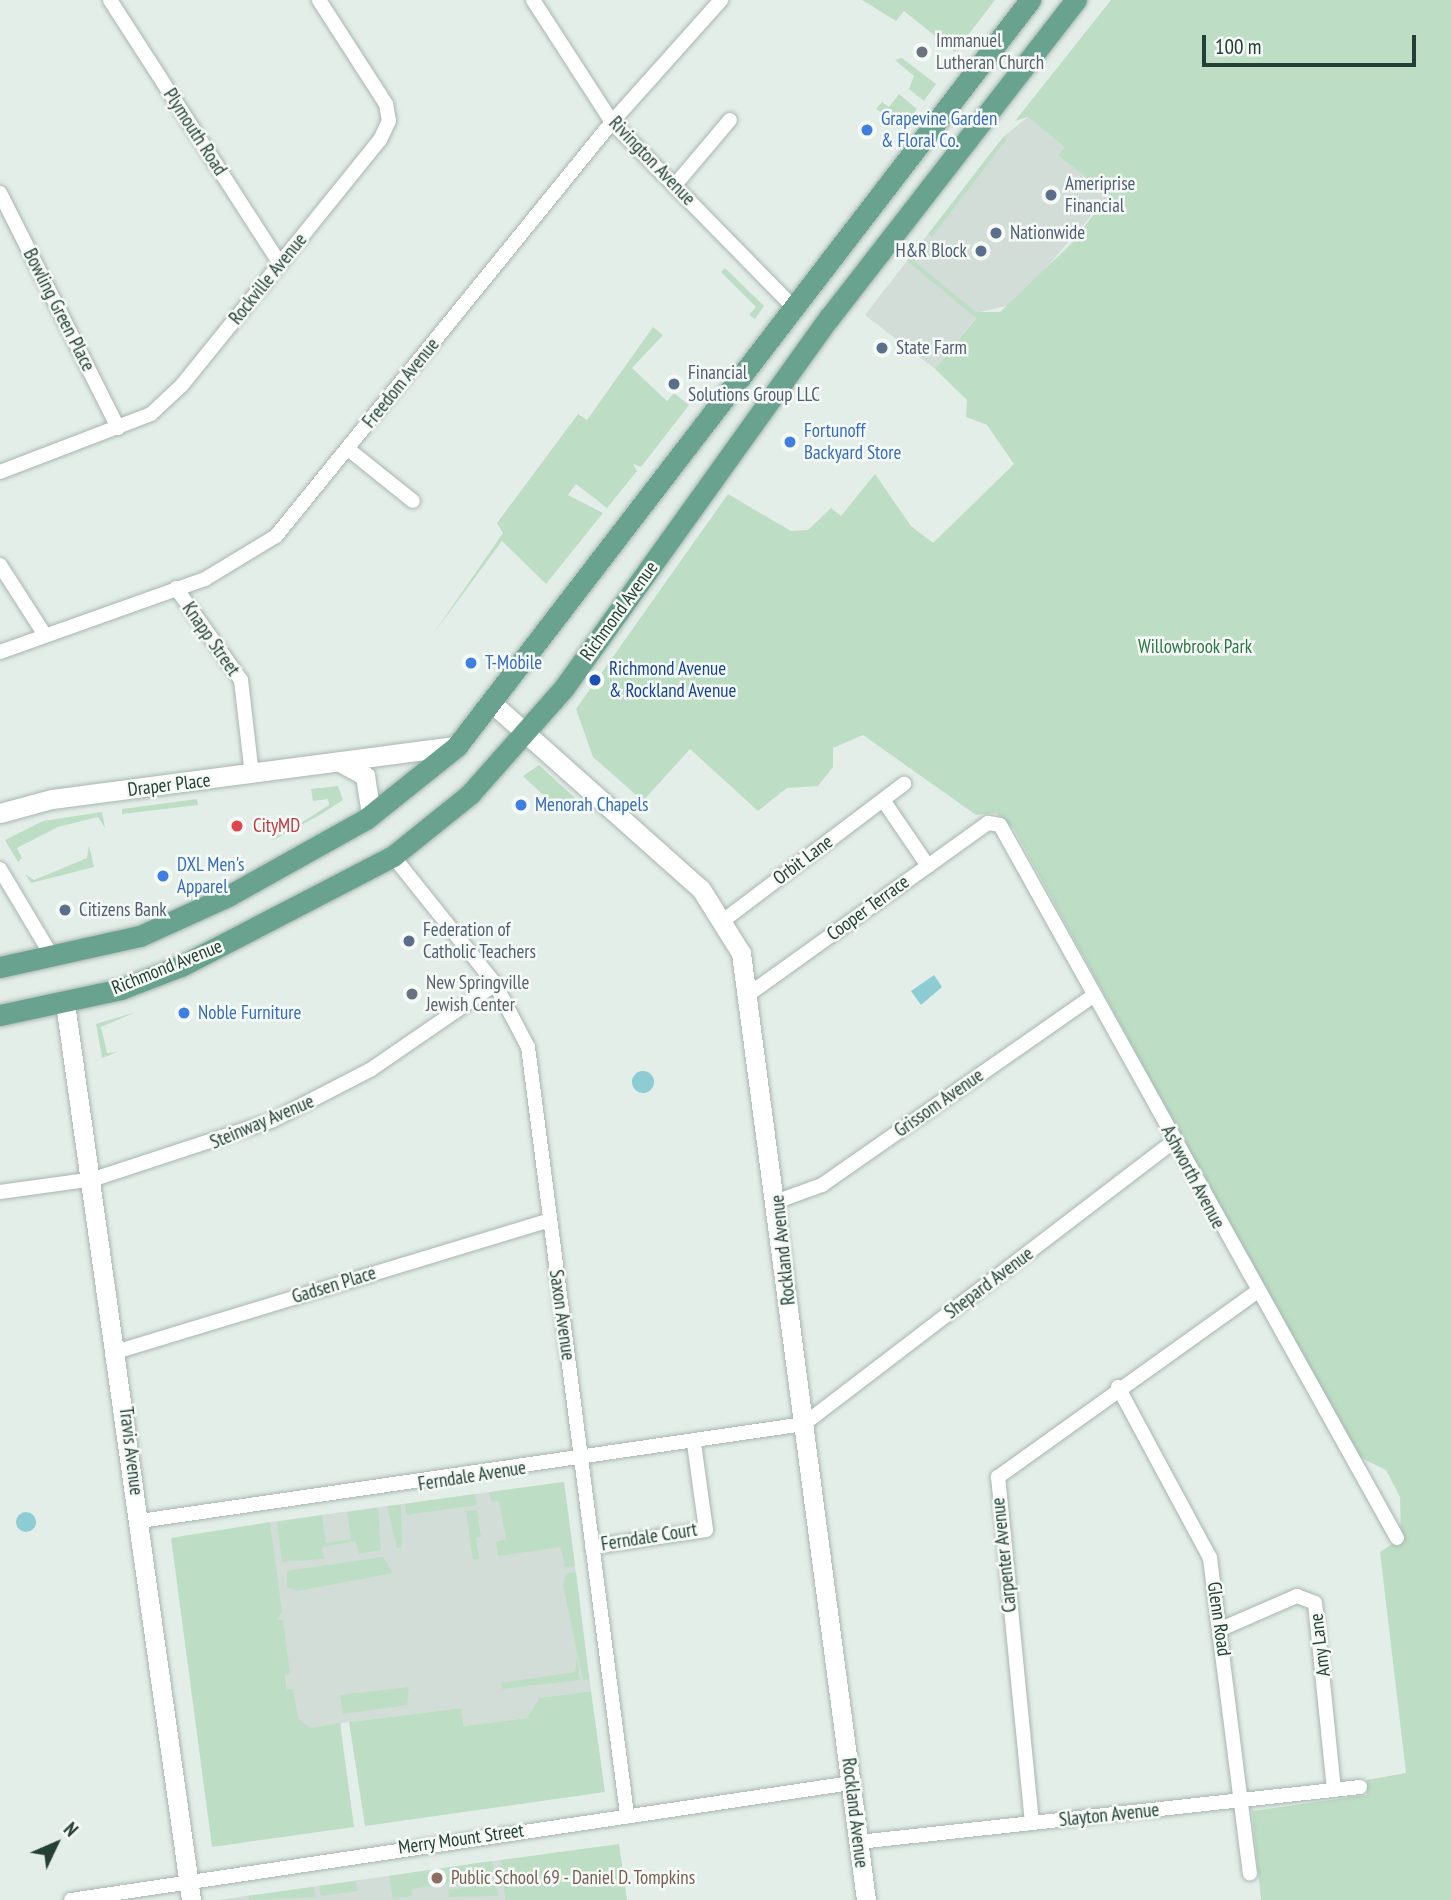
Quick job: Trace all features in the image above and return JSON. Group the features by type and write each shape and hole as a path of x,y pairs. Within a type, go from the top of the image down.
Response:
{"main road":[{"name":"Richmond Avenue","path":"0,967 53,958 162,928 371,815 457,746 494,704 792,306 1030,0"},
{"name":"Richmond Avenue","path":"0,1015 65,1003 181,966 393,856 470,794 527,733 829,318 1076,0"}],"street":[{"name":"Plymouth Road","path":"110,0 279,264"},
{"name":"Rockville Avenue","path":"0,471 151,414 182,385 389,121 386,104 319,0"},
{"name":"Rivington Avenue","path":"533,0 612,122 792,306"},
{"name":"Freedom Avenue","path":"0,652 176,588 255,553 293,518 612,122 721,0"},
{"path":"675,185 730,120"},
{"name":"Bowling Green Place","path":"0,193 118,428"},
{"path":"348,449 413,501"},
{"path":"0,565 45,635"},
{"name":"Knapp Street","path":"176,588 241,680 252,775"},
{"name":"Rockland Avenue","path":"494,704 692,880 724,920 741,953 778,1201 866,1900"},
{"name":"Draper Place","path":"0,814 52,799 252,775 457,746"},
{"path":"339,762 365,776 371,815"},
{"name":"Orbit Lane","path":"724,920 904,784"},
{"path":"883,800 928,866"},
{"name":"Cooper Terrace","path":"749,994 988,823"},
{"name":"Ashworth Avenue","path":"988,823 1000,825 1255,1293 1397,1538"},
{"name":"Saxon Avenue","path":"393,856 495,984 528,1047 627,1815"},
{"path":"0,869 53,958"},
{"name":"Steinway Avenue","path":"0,1192 94,1179 224,1140 324,1096 407,1048 495,984"},
{"name":"Grissom Avenue","path":"778,1201 822,1185 1094,995"},
{"name":"Travis Avenue","path":"65,1003 119,1351 191,1900"},
{"name":"Shepard Avenue","path":"804,1424 1174,1142"},
{"name":"Gadsen Place","path":"119,1351 549,1220"},
{"name":"Carpenter Avenue","path":"1032,1823 997,1483 1009,1464 1255,1293"},
{"name":"Glenn Road","path":"1118,1387 1210,1558 1250,1873"},
{"name":"Ferndale Avenue","path":"140,1521 694,1443 804,1424"},
{"name":"Ferndale Court","path":"592,1547 706,1530 694,1443"},
{"name":"Amy Lane","path":"1221,1629 1297,1596 1315,1602 1334,1790"},
{"name":"Merry Mount Street","path":"71,1900 188,1879 851,1783"},
{"name":"Slayton Avenue","path":"859,1842 1360,1787"}],"shaded area":[{"path":"1028,117 1066,147 1059,157 1110,194 1015,304 980,312 935,369 865,315 1004,136"},
{"path":"564,1482 591,1691 539,1698 527,1718 464,1726 461,1708 341,1723 341,1728 308,1734 292,1721 263,1523"},
{"name":"Public School 69 - Daniel D. Tompkins","path":"500,1860 505,1900 218,1900"}],"green space":[{"path":"862,0 995,0 955,52 904,11 896,21"},
{"name":"Willowbrook Park","path":"1111,0 1451,0 1451,1900 1261,1900 1252,1811 1367,1795 1367,1780 1406,1773 1380,1552 1401,1538 1400,1497 1386,1470 1355,1455 1014,829 996,813 976,815 863,735 833,748 833,767 818,786 787,788 758,811 690,749 643,801 593,757 576,709 728,494 791,531 808,530 831,508 841,516 875,474 911,526 933,543 1014,464 987,425 966,417 967,400 935,369 976,318 907,261 918,247 923,250 914,261 976,312 1000,312 1072,243 1109,194 1058,156 1065,147 1028,117 1015,121"},
{"path":"902,58 936,84 924,101 909,89 914,76 895,60"},
{"path":"899,94 917,109 902,128 876,109 882,102 889,107"},
{"path":"1004,136 1007,139 932,237 929,233"},
{"path":"725,268 764,306 755,319 749,315 756,307 721,272"},
{"path":"653,327 663,335 632,368 667,401 674,393 689,405 641,467 633,464 637,471 607,508 576,484 568,495 603,513 546,584 502,541 431,637 503,533 497,523 578,414 587,420"},
{"path":"539,765 575,798 562,813 523,776"},
{"path":"338,786 343,800 318,816 273,840 270,834 287,832 329,805 328,799 313,801 311,789"},
{"path":"197,799 198,805 122,814 122,809"},
{"path":"102,812 105,828 98,817 58,827 17,848 22,858 18,862 5,840 43,821"},
{"path":"89,845 94,867 31,883 25,874 34,880 87,858"},
{"path":"136,1012 101,1027 107,1053 118,1052 102,1058 96,1024"},
{"path":"564,1482 575,1566 565,1567 561,1547 498,1556 496,1542 506,1539 499,1501 492,1502 489,1492"},
{"path":"475,1494 477,1505 406,1515 405,1504"},
{"path":"401,1505 402,1547 397,1548 387,1506"},
{"path":"378,1508 381,1550 359,1554 356,1541 322,1547 324,1559 282,1562 277,1522 322,1515 326,1543 351,1539 347,1512"},
{"path":"477,1510 481,1537 476,1538 479,1559 473,1560 466,1511"},
{"path":"270,1522 282,1612 277,1619 283,1620 290,1674 285,1675 287,1689 293,1689 298,1718 310,1728 340,1723 354,1827 212,1847 171,1538"},
{"path":"383,1557 393,1573 298,1591 287,1587 287,1571"},
{"path":"576,1572 589,1679 583,1680 563,1585 566,1573"},
{"path":"577,1657 580,1680 502,1689 501,1683 575,1672"},
{"path":"409,1687 407,1705 343,1714 340,1695"},
{"path":"591,1691 605,1792 365,1826 349,1722 461,1708 464,1726 527,1718 539,1698"},
{"path":"619,1844 627,1900 505,1900 500,1860"},
{"path":"492,1861 495,1876 412,1889 412,1896 393,1899 389,1876"},
{"path":"356,1881 357,1891 321,1896 319,1886"},
{"path":"496,1883 498,1896 449,1897 448,1890"},
{"path":"314,1887 315,1897 249,1900 248,1896"}],"water":[{"path":"934,975 942,987 921,1005 911,991"},
{"path":"643,1071 651,1074 654,1082 651,1090 643,1093 635,1090 632,1082 635,1074"},
{"path":"22,1512 30,1512 36,1522 30,1532 22,1532 16,1526 16,1518"}],"place":[{"name":"Immanuel Lutheran Church","path":"922,52"},
{"name":"Grapevine Garden & Floral Co.","path":"867,130"},
{"name":"Ameriprise Financial","path":"1051,195"},
{"name":"Nationwide","path":"996,233"},
{"name":"H&R Block","path":"981,251"},
{"name":"State Farm","path":"882,348"},
{"name":"Financial Solutions Group LLC","path":"674,384"},
{"name":"Fortunoff Backyard Store","path":"790,442"},
{"name":"T-Mobile","path":"471,663"},
{"name":"Richmond Avenue & Rockland Avenue","path":"595,680"},
{"name":"Menorah Chapels","path":"521,805"},
{"name":"CityMD","path":"237,826"},
{"name":"DXL Men's Apparel","path":"163,876"},
{"name":"Citizens Bank","path":"65,910"},
{"name":"Federation of Catholic Teachers","path":"409,941"},
{"name":"New Springville Jewish Center","path":"412,994"},
{"name":"Noble Furniture","path":"184,1013"},
{"name":"Public School 69 - Daniel D. Tompkins","path":"437,1878"}]}
